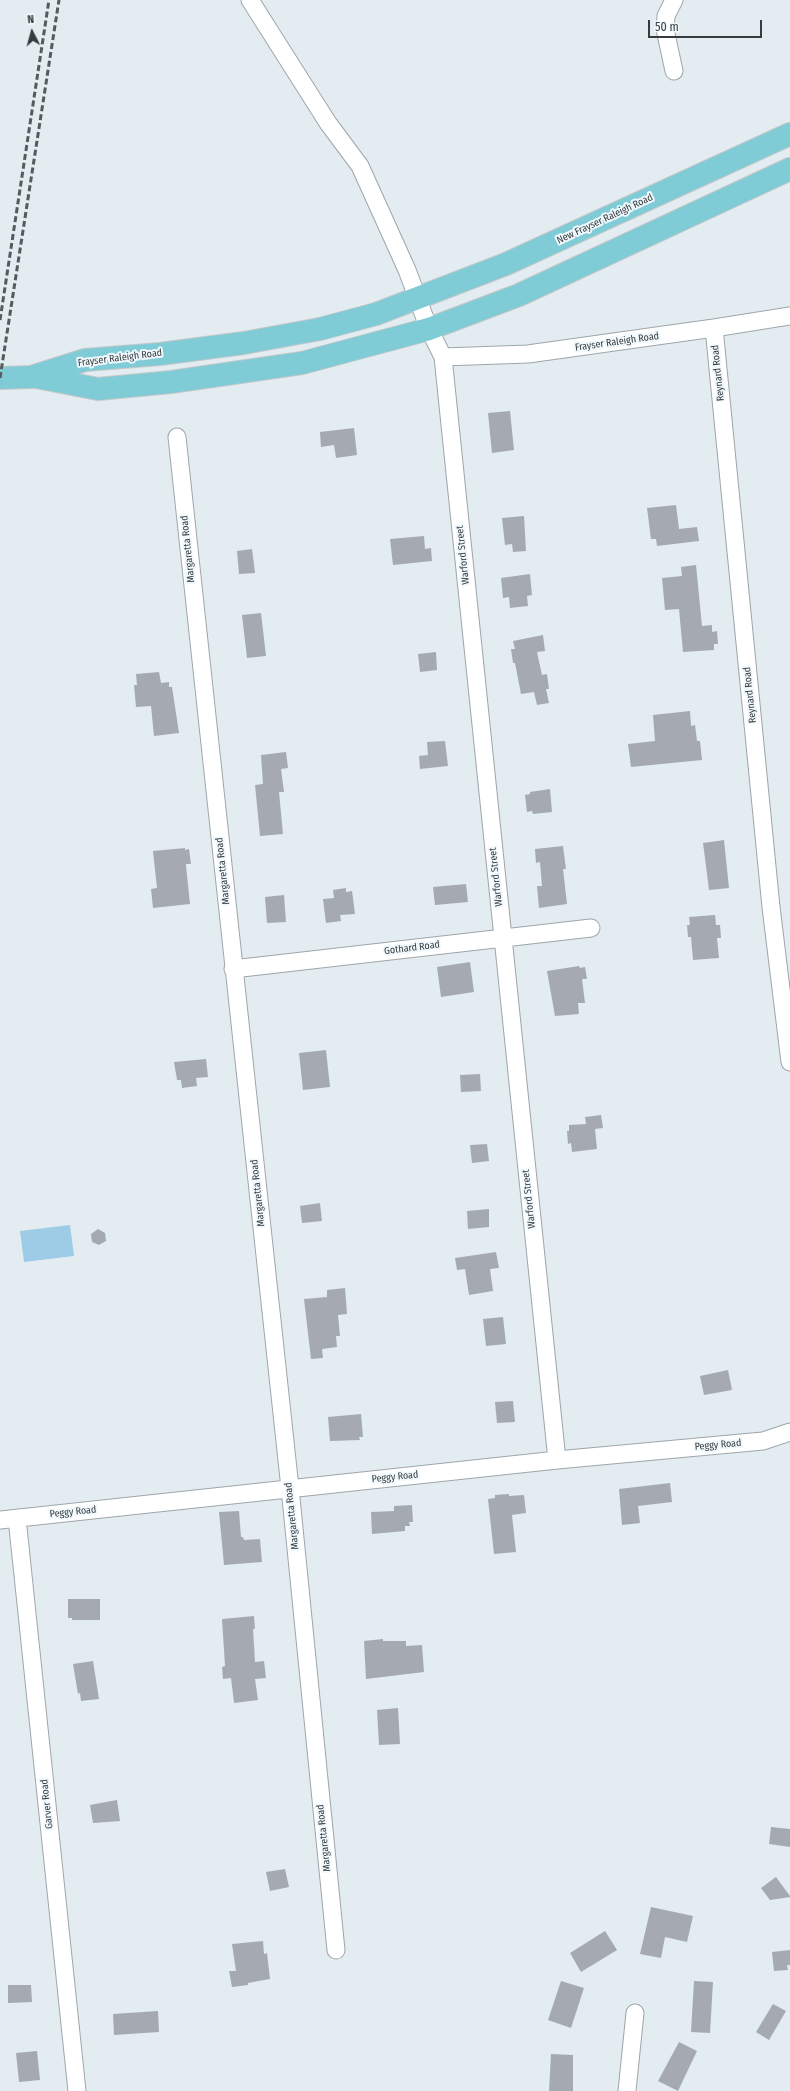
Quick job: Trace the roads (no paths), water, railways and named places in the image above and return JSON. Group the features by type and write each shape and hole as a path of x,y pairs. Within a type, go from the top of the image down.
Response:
{"main road":[{"name":"New Frayser Raleigh Road","path":"418,298 506,264 790,134"},
{"path":"0,378 31,376 98,389 171,382 302,363 429,329 519,295 790,169"},
{"name":"Frayser Raleigh Road","path":"31,376 85,360 160,354 244,343 320,329 376,314 418,298"}],"street":[{"name":"Warford Street","path":"250,0 328,124 360,166 407,270 429,329 443,357 557,1460"},
{"path":"674,0 666,16 665,28 674,71"},
{"name":"Frayser Raleigh Road","path":"443,357 528,354 790,316"},
{"name":"Reynard Road","path":"714,328 771,907 790,1062"},
{"name":"Margaretta Road","path":"176,437 290,1488 336,1950"},
{"name":"Gothard Road","path":"233,969 591,928"},
{"name":"Peggy Road","path":"8,1519 557,1460 763,1441 790,1432"},
{"name":"Garver Road","path":"8,1519 77,2091"},
{"path":"627,2091 635,2013"}],"railway":[{"path":"0,320 49,0"},
{"path":"0,378 59,0"}]}
